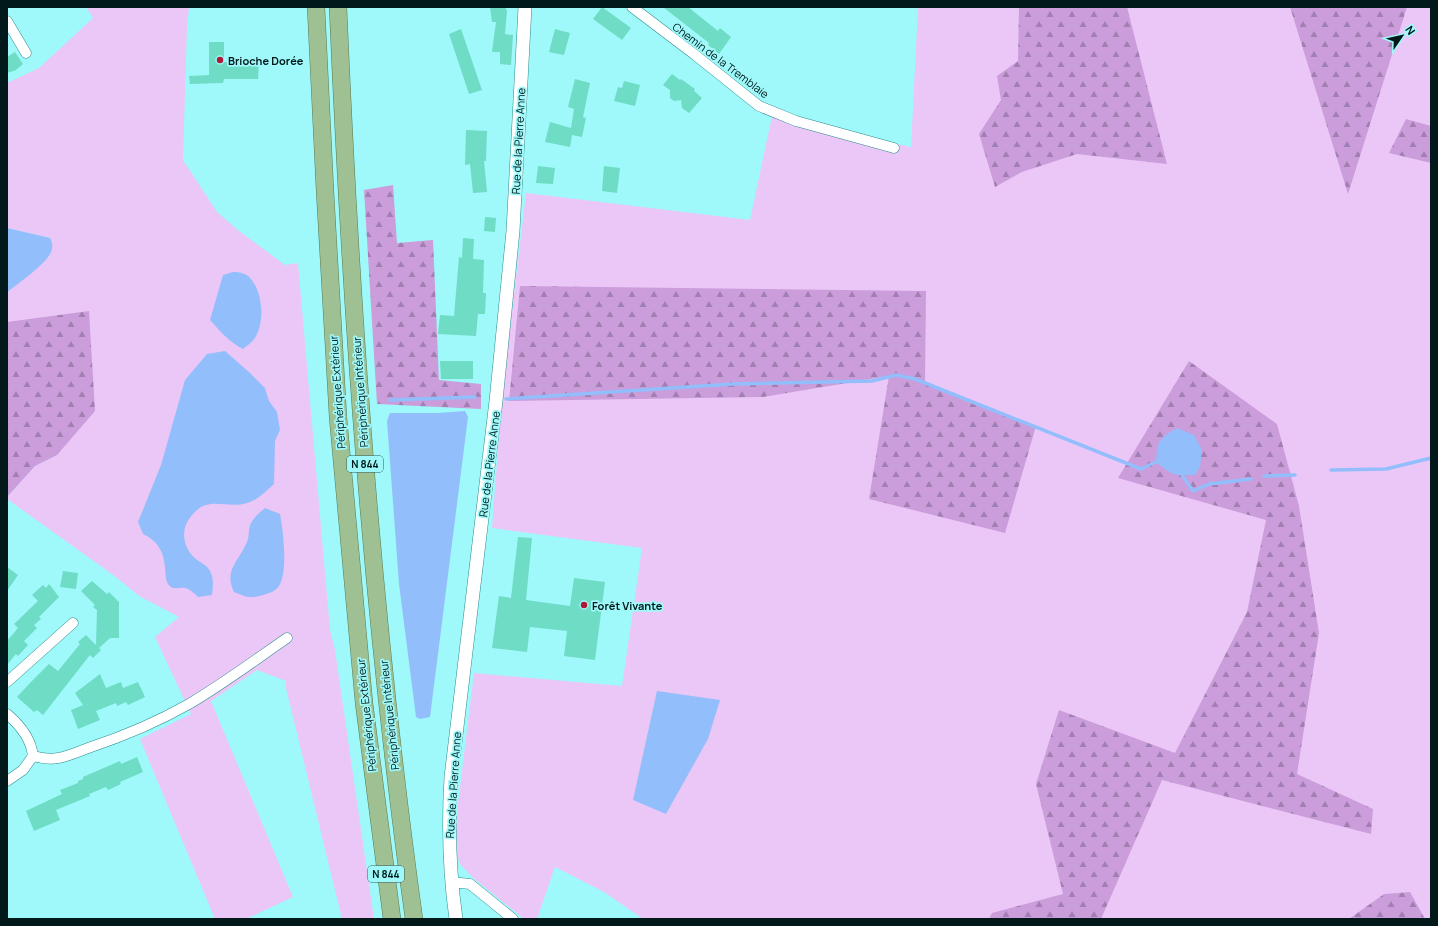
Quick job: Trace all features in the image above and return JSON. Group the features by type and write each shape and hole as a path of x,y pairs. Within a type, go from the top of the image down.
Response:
{"highway":[{"name":"Périphérique Extérieur","path":"316,7 325,198 338,416 364,703 392,919"},
{"name":"Périphérique Intérieur","path":"338,7 348,216 371,537 390,737 414,919"}],"street":[{"name":"Rue de la Pierre Anne","path":"456,919 451,882 448,823 451,777 496,401 513,232 525,7"},
{"name":"Chemin de la Tremblaie","path":"632,7 759,106 796,121 894,148"},
{"path":"7,21 26,53"},
{"path":"7,682 73,623"},
{"path":"33,756 56,760 129,733 188,704 227,680 288,638"},
{"path":"7,714 22,728 30,741 33,756 23,770 7,781"},
{"path":"451,882 470,884 513,919"}],"shaded area":[{"path":"86,7 189,7 187,27 183,160 217,212 239,231 285,265 298,263 330,630 335,650 374,919 342,919 286,688 286,681 257,670 211,701 293,897 246,919 215,919 140,739 191,714 155,637 179,617 139,596 116,577 7,499 7,497 35,466 57,455 11,323 7,322 7,292 49,256 50,238 7,228 7,83 39,68 93,18"},
{"path":"918,7 1431,7 1431,919 643,919 604,892 555,867 537,919 524,919 472,877 460,864 455,845 455,828 474,673 622,686 642,548 492,528 502,397 526,193 750,220 772,116 911,147"}],"green space":[{"path":"1019,7 1127,7 1167,164 1077,154 1022,172 995,187 979,134 1001,100 997,76 1018,61"},
{"path":"1290,7 1407,7 1348,194"},
{"path":"1406,119 1431,126 1431,163 1389,153"},
{"path":"393,185 397,243 433,240 439,380 481,384 481,409 377,404 364,190"},
{"path":"520,286 926,291 925,382 1036,426 1005,533 869,499 889,376 763,397 509,401"},
{"path":"89,311 95,411 57,455 35,466 7,497 7,322"},
{"path":"1189,361 1277,424 1299,506 1319,633 1297,774 1373,809 1371,834 1162,780 1101,919 989,919 992,913 1063,894 1036,784 1059,710 1175,753 1247,612 1266,520 1118,478"},
{"path":"1410,892 1425,919 1349,919 1384,894"}],"water":[{"path":"7,228 50,238 52,242 52,250 42,263 7,292"},
{"path":"233,272 242,273 250,278 258,291 260,299 261,316 258,331 255,338 243,349 229,340 210,320 223,275"},
{"path":"225,351 265,388 269,401 277,412 280,430 275,441 274,484 251,502 239,505 209,504 202,507 196,511 186,524 184,535 186,545 192,555 209,569 213,580 212,595 198,597 189,589 174,588 168,584 166,580 162,552 153,540 143,534 138,522 161,465 185,380 207,354"},
{"path":"465,411 468,417 430,717 420,719 416,717 399,584 387,421 390,413 438,413"},
{"path":"1177,428 1194,435 1202,450 1200,467 1195,475 1174,474 1156,462 1157,450 1160,441"},
{"path":"265,508 280,514 283,531 283,577 280,585 275,590 257,597 247,597 234,592 231,585 231,573 235,562 247,543 251,522"},
{"path":"657,691 720,700 708,739 666,814 633,800"}],"building":[{"path":"490,7 505,7 507,11 505,34 513,35 511,65 500,64 500,52 492,52 496,22 492,22"},
{"path":"602,7 631,28 622,40 593,19"},
{"path":"663,7 688,7 718,31 720,28 731,37 719,54 708,45 709,43"},
{"path":"461,29 482,90 469,94 449,34"},
{"path":"555,29 570,33 564,55 549,52"},
{"path":"209,42 224,42 224,62 259,62 258,79 224,79 223,83 190,84 189,76 209,75"},
{"path":"15,52 23,64 16,70 7,73 7,57"},
{"path":"672,74 695,89 694,91 702,98 689,113 682,108 681,100 674,101 670,98 670,90 663,85"},
{"path":"575,79 590,83 583,117 586,118 582,137 572,135 570,147 545,142 550,122 571,128 574,109 568,107"},
{"path":"624,81 640,85 635,106 614,101 618,87 622,88"},
{"path":"466,130 487,131 486,161 484,161 487,192 473,193 470,164 465,165"},
{"path":"538,166 555,168 553,184 536,183"},
{"path":"604,166 620,168 617,193 602,191"},
{"path":"485,217 496,218 495,232 484,231"},
{"path":"463,238 474,239 473,259 484,260 483,293 486,293 485,314 478,314 476,336 438,334 440,315 454,316 459,257 462,258"},
{"path":"440,361 473,361 473,379 441,379"},
{"path":"518,537 532,538 526,600 570,606 574,578 605,582 595,660 564,656 567,631 530,627 527,652 492,648 499,596 511,598"},
{"path":"7,567 18,575 7,591"},
{"path":"63,571 78,573 76,589 60,587"},
{"path":"92,581 107,594 109,592 119,602 119,638 110,638 99,648 101,650 93,658 90,655 43,715 37,710 34,712 17,697 49,664 58,671 80,644 78,642 86,635 96,645 97,610 93,607 95,605 81,591"},
{"path":"49,584 59,597 39,617 41,619 34,625 37,628 24,641 28,645 18,656 16,654 7,665 7,641 18,628 14,624 38,601 32,595 43,585 46,588"},
{"path":"100,674 106,688 121,682 123,688 138,682 145,697 128,705 126,702 117,706 116,703 96,711 100,720 78,729 71,710 83,705 75,693"},
{"path":"137,757 143,772 120,782 121,784 108,790 106,787 89,794 90,796 56,810 60,820 34,831 26,811 62,794 60,790 78,783 78,781 83,779 83,777 120,761 121,764"}],"waterway":[{"path":"506,399 733,384 872,381 896,375 915,379 1141,469 1156,462"},
{"path":"390,400 475,397"},
{"path":"1331,470 1386,469 1431,458"},
{"path":"1182,475 1193,491 1209,484 1251,479"},
{"path":"1264,476 1295,475"}],"place":[{"name":"Brioche Dorée","path":"220,60"},
{"name":"Forêt Vivante","path":"584,605"}]}
